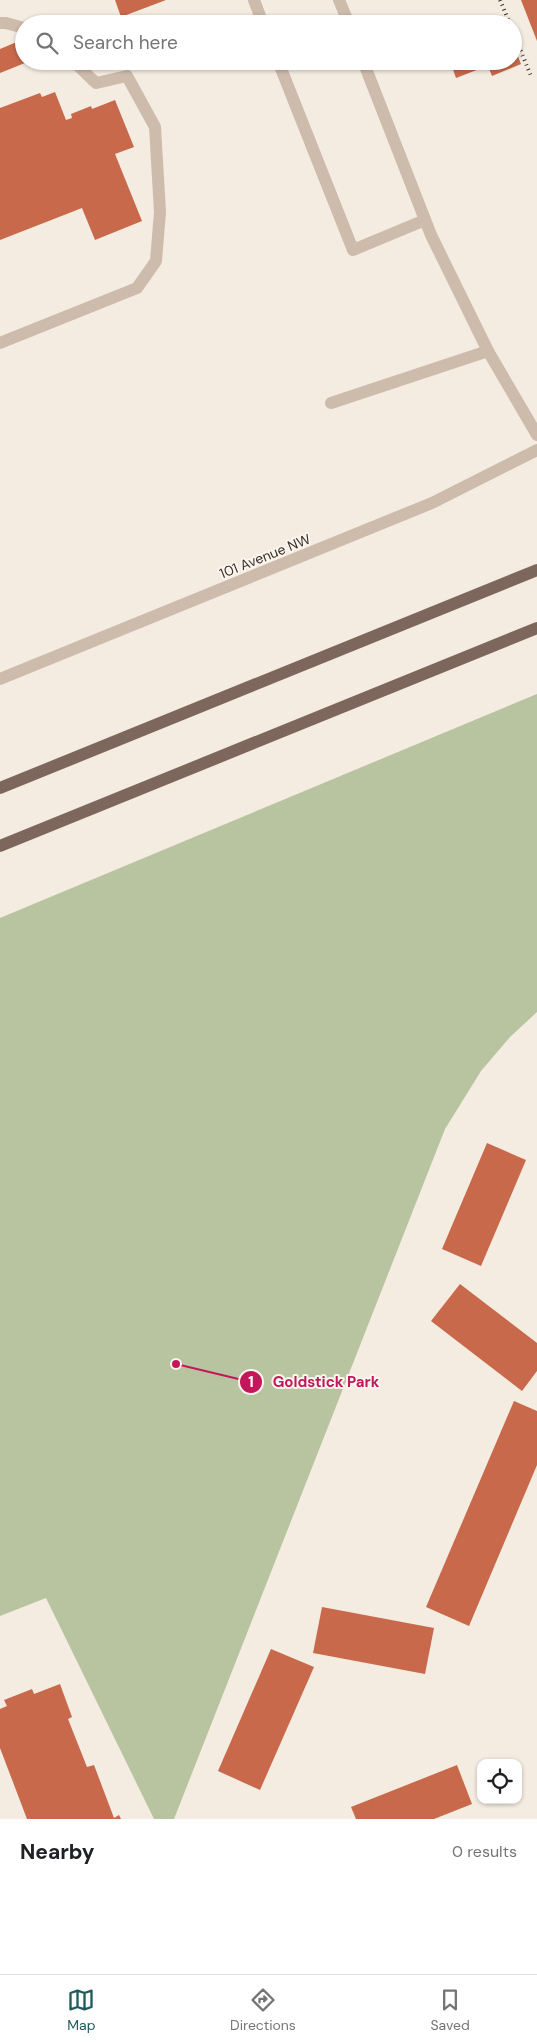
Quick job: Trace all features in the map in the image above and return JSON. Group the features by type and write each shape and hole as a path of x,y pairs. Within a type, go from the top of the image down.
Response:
{"main road":[{"path":"0,788 537,570"},
{"path":"0,846 537,628"}],"street":[{"path":"254,0 260,15"},
{"path":"339,0 345,15"},
{"path":"0,23 15,26"},
{"path":"0,343 137,288 156,261 160,212 155,127 127,76 96,83 82,70"},
{"path":"282,70 353,250 425,220"},
{"path":"367,70 425,220 488,351 537,435"},
{"path":"331,403 488,351"},
{"name":"101 Avenue NW","path":"0,679 424,506 492,474 537,450"}],"green space":[{"path":"537,694 537,1012 510,1037 481,1071 445,1129 174,1819 154,1819 46,1598 0,1616 0,918"}],"building":[{"path":"115,0 166,0 126,15 120,15"},
{"path":"521,0 537,0 537,41"},
{"path":"15,43 15,67 0,73 0,49"},
{"path":"453,70 477,70 456,78"},
{"path":"490,70 506,70 492,76"},
{"path":"55,92 66,120 72,118 71,114 91,106 92,109 115,100 134,147 115,154 142,221 95,240 82,208 0,240 0,108 40,93 42,97"},
{"path":"487,1143 526,1160 481,1266 442,1249"},
{"path":"460,1284 537,1343 537,1371 522,1391 431,1321"},
{"path":"514,1401 537,1411 537,1465 469,1626 426,1607"},
{"path":"322,1607 434,1628 425,1674 313,1653"},
{"path":"271,1649 314,1667 260,1790 218,1771"},
{"path":"60,1684 72,1717 68,1719 87,1767 94,1765 114,1818 119,1815 121,1819 27,1819 0,1748 0,1709 7,1706 4,1700 32,1689 34,1694"},
{"path":"457,1765 472,1804 434,1819 356,1819 351,1807"}],"railway":[{"path":"500,0 506,15"},
{"path":"522,54 531,76"}],"place":[{"name":"Goldstick Park","path":"176,1364"}]}
